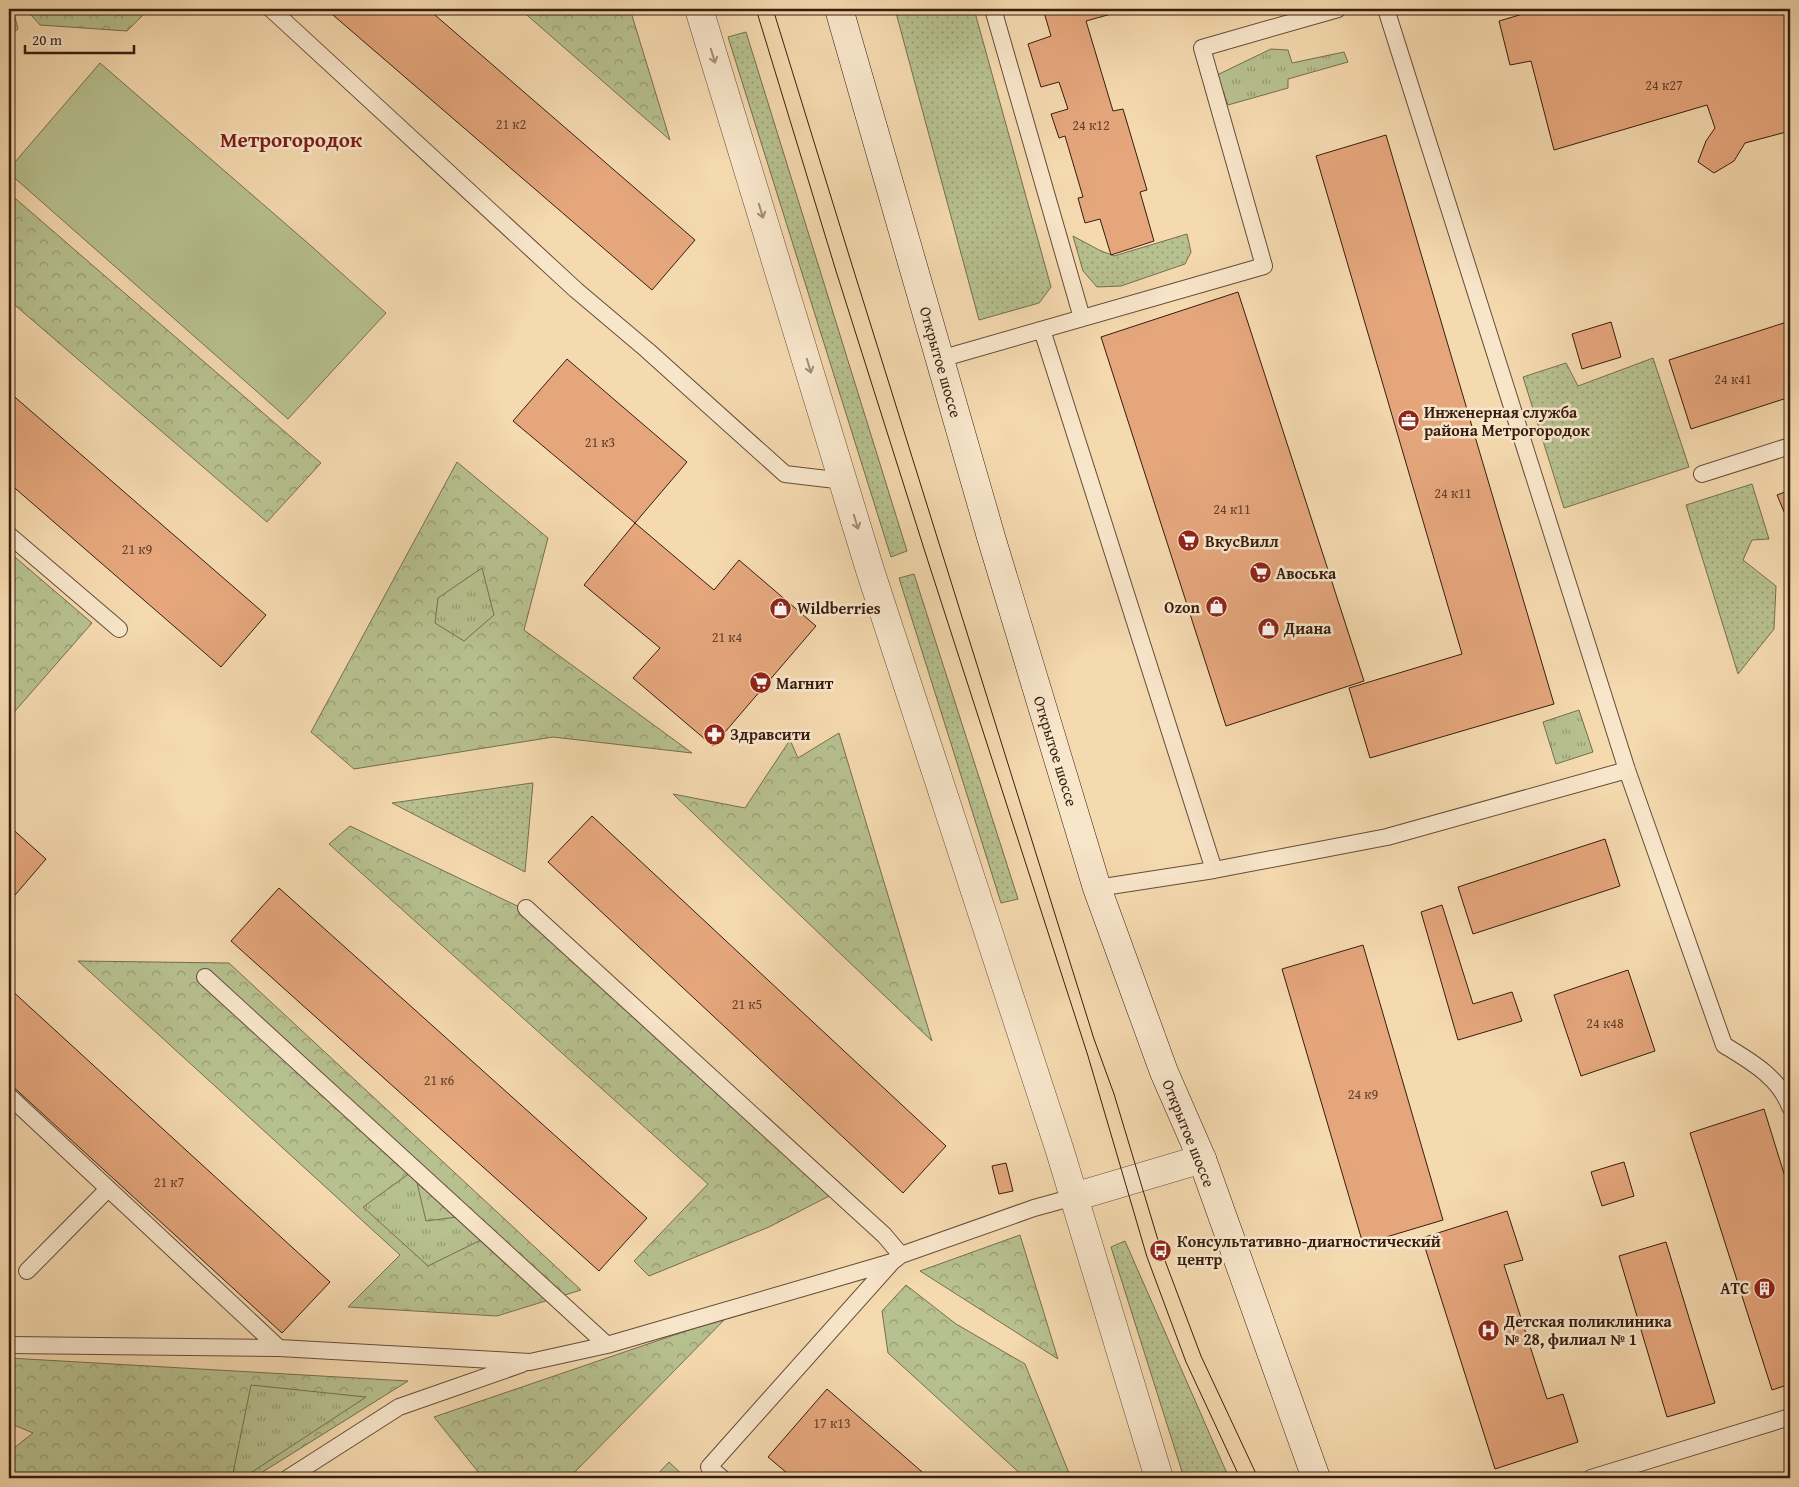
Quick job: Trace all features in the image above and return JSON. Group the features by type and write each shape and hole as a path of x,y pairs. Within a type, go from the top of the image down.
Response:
{"street":[{"path":"700,9 870,570 1074,1197 1158,1478"},
{"name":"Открытое шоссе","path":"839,9 991,537 1097,888 1164,1072 1202,1159 1316,1478"},
{"path":"1074,1197 1202,1159"}],"lane":[{"path":"271,9 576,290 647,350 785,474 844,481"},
{"path":"993,9 1082,318"},
{"path":"940,359 1264,266 1202,48 1338,9"},
{"path":"1386,9 1627,770 1724,1045 1761,1067 1786,1096 1790,1107"},
{"path":"1042,330 1214,870"},
{"path":"1702,474 1790,446"},
{"path":"9,535 119,629"},
{"path":"1097,888 1214,870 1387,837 1627,770"},
{"path":"526,908 884,1235 896,1258"},
{"path":"205,978 607,1345"},
{"path":"9,1096 279,1348"},
{"path":"27,1272 108,1189"},
{"path":"288,1478 398,1407 530,1362 607,1345 896,1258 1034,1208 1074,1197"},
{"path":"722,1478 709,1467 896,1258"},
{"path":"9,1345 279,1348 530,1362"},
{"path":"1591,1478 1790,1417"}],"green space":[{"path":"9,9 13,9 18,29 9,36"},
{"path":"26,9 149,9 127,31 40,25"},
{"path":"520,9 630,9 670,140"},
{"path":"895,9 974,9 1051,287 1039,303 979,320"},
{"path":"746,32 907,551 891,557 728,37"},
{"path":"1271,49 1288,50 1292,63 1344,52 1348,62 1288,79 1288,88 1228,105 1217,75"},
{"path":"100,63 386,313 288,419 9,173 9,169"},
{"path":"9,193 321,463 267,522 9,300"},
{"path":"1187,234 1191,252 1185,264 1121,286 1097,287 1083,271 1073,236 1114,256"},
{"path":"1653,358 1689,467 1564,508 1523,377 1566,363 1578,386"},
{"path":"457,462 548,538 524,630 692,753 553,737 354,769 311,732"},
{"path":"1752,484 1769,539 1752,540 1743,560 1776,586 1774,629 1738,674 1686,505"},
{"path":"9,552 92,623 9,718"},
{"path":"482,568 494,615 464,641 435,623 438,598"},
{"path":"914,574 1018,899 1001,903 899,578"},
{"path":"1579,710 1593,752 1556,764 1543,722"},
{"path":"839,733 932,1041 673,794 745,808 790,740 798,758"},
{"path":"532,783 525,872 392,803"},
{"path":"350,826 534,914 833,1194 769,1227 649,1276 634,1261 708,1184 329,844"},
{"path":"78,961 229,963 581,1290 497,1316 348,1307 400,1255"},
{"path":"414,1170 426,1221 465,1216 485,1238 428,1266 363,1207"},
{"path":"1020,1235 1058,1359 920,1271"},
{"path":"1125,1241 1229,1478 1184,1478 1111,1247"},
{"path":"906,1285 956,1324 1025,1364 1071,1478 1025,1478 888,1353 882,1311"},
{"path":"727,1317 569,1478 483,1478 434,1417"},
{"path":"9,1358 408,1381 253,1478 9,1478 9,1452 33,1433 9,1423"},
{"path":"251,1385 366,1397 243,1478 232,1478"},
{"path":"669,1462 686,1478 654,1478"}],"building":[{"path":"326,9 428,9 695,240 652,290"},
{"path":"1043,9 1129,9 1086,21 1113,111 1123,109 1147,190 1140,192 1154,241 1111,255 1100,219 1085,223 1078,198 1083,197 1065,136 1059,138 1051,114 1068,109 1059,82 1041,87 1028,44 1051,36"},
{"path":"1540,9 1790,9 1790,131 1745,143 1734,161 1714,173 1698,162 1706,141 1715,128 1707,105 1554,150 1531,61 1510,65 1499,21"},
{"path":"1386,135 1554,704 1370,758 1349,688 1462,654 1316,156"},
{"path":"1238,292 1364,681 1226,726 1101,337"},
{"path":"1790,321 1790,397 1691,429 1669,360"},
{"path":"1611,322 1621,357 1582,369 1572,334"},
{"path":"567,359 687,462 635,523 513,421"},
{"path":"9,392 266,615 221,667 9,483"},
{"path":"1790,490 1790,526 1777,495"},
{"path":"635,523 714,590 739,560 816,626 713,746 633,678 660,648 584,585"},
{"path":"592,816 946,1146 903,1193 548,862"},
{"path":"9,826 46,859 9,902"},
{"path":"1605,839 1620,886 1473,934 1458,887"},
{"path":"279,888 647,1218 599,1271 231,941"},
{"path":"1442,905 1473,1004 1512,992 1522,1021 1458,1040 1421,912"},
{"path":"1363,945 1443,1220 1363,1244 1282,969"},
{"path":"1628,970 1655,1051 1581,1076 1554,995"},
{"path":"9,988 330,1282 282,1333 9,1083"},
{"name":"АТС","path":"1764,1109 1790,1193 1790,1384 1772,1390 1690,1133"},
{"path":"1624,1162 1634,1196 1602,1206 1591,1172"},
{"path":"1006,1163 1013,1191 999,1194 992,1166"},
{"name":"Детская поликлиника № 28, филиал № 1","path":"1507,1211 1523,1260 1504,1265 1547,1399 1563,1394 1578,1442 1495,1469 1422,1238"},
{"path":"1666,1242 1715,1403 1667,1417 1619,1256"},
{"path":"827,1389 929,1478 793,1478 768,1457"}],"tram line":[{"path":"756,9 836,271 926,555 1088,1056 1147,1257 1186,1362 1240,1478"},
{"path":"773,9 1094,1039 1114,1094 1161,1250 1201,1356 1258,1478"}],"place":[{"name":"Инженерная служба района Метрогородок","path":"1408,421"},
{"name":"ВкусВилл","path":"1189,541"},
{"name":"Авоська","path":"1260,573"},
{"name":"Ozon","path":"1216,607"},
{"name":"Wildberries","path":"781,608"},
{"name":"Диана","path":"1268,628"},
{"name":"Магнит","path":"760,683"},
{"name":"Здравсити","path":"714,734"},
{"name":"Консультативно-диагностический центр","path":"1161,1250"},
{"name":"АТС","path":"1765,1288"},
{"name":"Детская поликлиника № 28, филиал № 1","path":"1488,1330"}],"district":[{"name":"Метрогородок","path":"291,139"}]}
